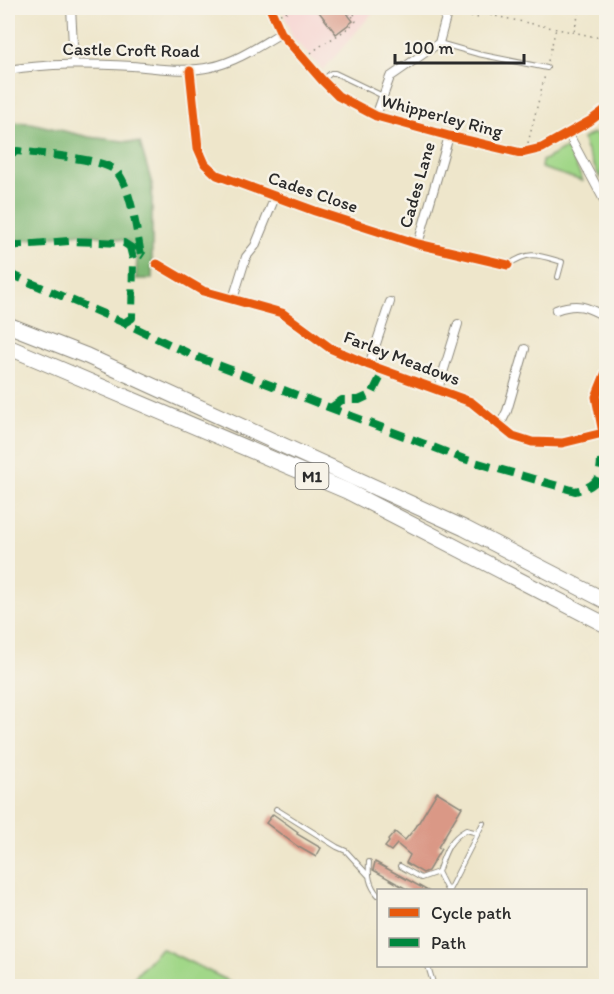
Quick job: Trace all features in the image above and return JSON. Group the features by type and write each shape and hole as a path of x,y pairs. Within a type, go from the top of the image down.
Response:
{"highway":[{"name":"M1","path":"8,325 87,356 456,524 606,602"},
{"name":"M1","path":"8,347 347,491 606,625"}],"street":[{"path":"71,8 74,63"},
{"path":"376,116 390,77 439,43 446,17 440,8"},
{"name":"Whipperley Ring","path":"272,12 282,33 322,80 338,96 376,116 514,152 526,152 536,151 568,134 606,109"},
{"name":"Castle Croft Road","path":"8,70 74,63 168,71 190,70 212,67 238,57 282,33"},
{"name":"Cades Close","path":"190,70 198,148 205,164 217,175 275,197 418,244 508,265"},
{"path":"568,134 606,204"},
{"name":"Cades Lane","path":"418,244 449,136"},
{"path":"233,299 246,257 255,246 275,197"},
{"name":"Farley Meadows","path":"157,264 203,291 282,313 330,348 369,365 471,402 513,436 532,442 562,443 605,432"},
{"path":"369,365 390,302"},
{"path":"556,310 576,305 587,307 606,317"},
{"path":"438,389 458,324"},
{"path":"500,425 507,411 525,349"},
{"path":"605,432 596,397 606,372"}],"lane":[{"path":"439,43 478,54 547,68"},
{"path":"322,80 331,73 335,73 383,96"},
{"path":"508,265 526,255 537,254 562,262 558,276"},
{"path":"276,809 346,851 368,875"},
{"path":"449,889 483,823"},
{"path":"447,889 438,872 445,853 454,837 466,830 478,833"},
{"path":"369,862 368,875 373,890 377,894"},
{"path":"400,866 422,878 438,872"},
{"path":"428,967 434,987"}],"path":[{"path":"272,12 297,8"},
{"path":"303,60 327,40 342,33 356,21 346,8"},
{"path":"352,16 355,8"},
{"path":"352,16 365,8"},
{"path":"440,8 479,18 482,8"},
{"path":"574,31 579,13 575,8"},
{"path":"480,13 606,39"},
{"path":"526,152 556,27"}],"shaded area":[{"path":"282,8 377,8 323,70 292,37"}],"green space":[{"path":"8,122 31,123 89,137 140,143 152,184 152,279 136,279 137,257 128,241 81,233 8,242"},
{"path":"593,133 606,142 606,156 600,178 583,139"},
{"path":"564,149 569,151 583,181 541,168 542,161"},
{"path":"161,948 225,979 235,986 126,986"}],"building":[{"path":"316,8 343,8 353,21 336,34"},
{"path":"437,792 462,807 438,847 441,849 428,871 423,873 406,863 410,855 397,844 391,851 385,847 395,832 405,840 416,827"},
{"path":"273,814 298,832 297,834 321,848 316,857 266,823"},
{"path":"375,862 424,889 406,889 373,870"}],"marked path":[{"path":"8,155 17,151 70,157 98,163 116,171 126,188 141,255"},
{"path":"8,246 69,241 124,243 144,256"},
{"path":"124,323 132,318 133,259 130,247"},
{"path":"8,273 192,355 464,459 575,491 595,482 598,478 601,460"},
{"path":"332,407 342,400 359,400 372,394 384,370"}],"cycle path":[{"path":"270,8 281,33 322,80 338,96 376,116 521,153 542,148 590,121 606,109"},
{"path":"190,71 198,148 205,164 217,175 315,211 418,244 508,265"},
{"path":"157,264 203,291 282,313 330,348 369,365 471,402 513,436 532,442 562,443 603,433 596,397 606,372"}]}
